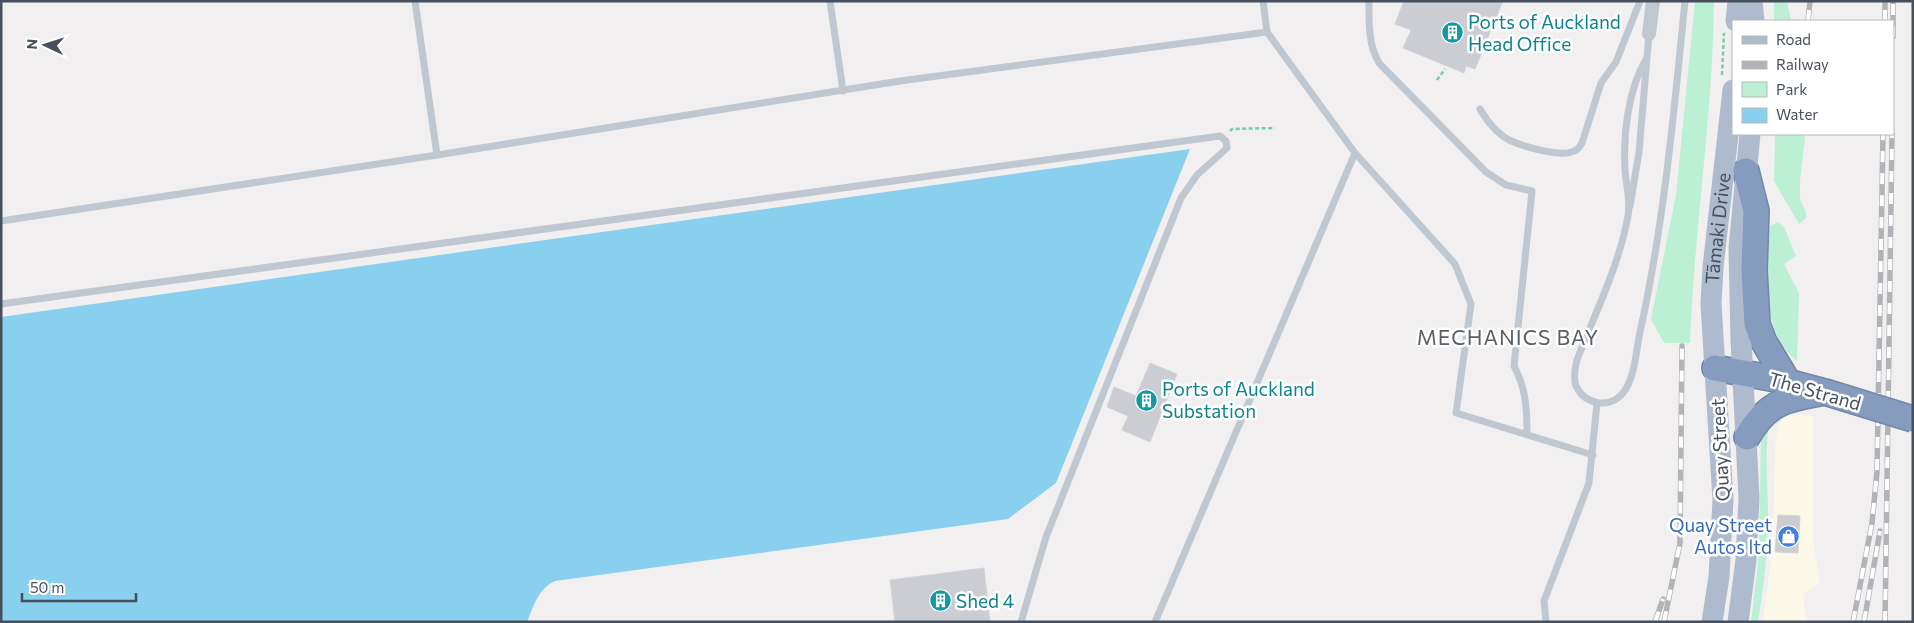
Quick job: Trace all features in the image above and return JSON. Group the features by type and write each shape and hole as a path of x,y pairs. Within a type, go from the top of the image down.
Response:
{"highway":[{"path":"1746,171 1756,211 1754,270 1757,324 1764,342 1792,388 1777,404 1758,418 1747,437"},
{"name":"The Strand","path":"1716,368 1742,372 1792,388 1825,392 1913,419"}],"main road":[{"path":"1736,20 1738,1"},
{"path":"1752,1 1754,20"},
{"name":"Tāmaki Drive","path":"1716,368 1711,304 1713,267 1732,99"},
{"name":"Tāmaki Drive","path":"1742,372 1739,248 1750,135"},
{"name":"Quay Street","path":"1712,622 1719,577 1724,500 1716,368"},
{"name":"Quay Street","path":"1738,622 1746,560 1750,498 1742,372"}],"street":[{"path":"1649,34 1653,1"}],"lane":[{"path":"415,1 437,155"},
{"path":"830,1 843,91"},
{"path":"1263,1 1267,32 1355,153 1455,264 1471,304 1456,413 1593,456"},
{"path":"1369,1 1369,30 1372,51 1379,63 1486,172 1506,185 1532,191 1514,366 1522,382 1527,406 1527,434"},
{"path":"1480,109 1493,128 1508,139 1543,150 1568,153 1576,151 1582,143 1601,82 1616,62 1640,1"},
{"path":"1649,34 1639,152 1628,214 1616,258 1576,360 1574,373 1576,385 1581,394 1597,403 1611,403 1629,386 1654,258 1677,83 1685,1"},
{"path":"1,221 843,91 1267,32"},
{"path":"1628,214 1625,164 1630,102 1634,82 1646,59"},
{"path":"1,304 1216,135 1223,138 1228,148 1197,175 1181,198 1046,537 1021,622"},
{"path":"1154,622 1355,153"},
{"path":"1546,622 1544,601 1589,483 1597,403"}],"path":[{"path":"1437,80 1445,69"},
{"path":"1223,138 1232,129 1275,128"}],"shaded area":[{"path":"1786,414 1813,416 1813,541 1820,583 1803,594 1807,622 1763,622 1773,544 1775,445 1779,424"}],"green space":[{"path":"1695,1 1714,1 1707,130 1695,258 1690,343 1664,343 1651,319 1676,195"},
{"path":"1774,1 1787,1 1791,20 1774,20"},
{"path":"1775,135 1805,135 1800,199 1806,218 1799,224 1774,181"},
{"path":"1778,222 1784,227 1796,256 1784,264 1799,293 1797,361 1785,348 1776,333 1768,298 1767,261 1770,226"},
{"path":"1770,417 1767,453 1768,514 1765,568 1758,622 1751,622 1759,554 1761,433"}],"water":[{"path":"1190,149 1056,483 1008,519 555,581 544,588 534,604 527,622 1,622 1,317"}],"building":[{"name":"Ports of Auckland Head Office","path":"1404,1 1503,1 1475,69 1466,66 1464,73 1403,48 1411,30 1395,24"},
{"path":"1150,363 1177,374 1150,442 1122,430 1128,416 1107,407 1114,387 1136,396"},
{"path":"1778,515 1800,516 1798,553 1775,552"},
{"name":"Shed 4","path":"984,568 990,622 895,622 890,580"}],"railway":[{"path":"1808,20 1810,1"},
{"path":"1885,1 1885,20"},
{"path":"1893,1 1893,20"},
{"path":"1853,622 1872,523 1877,472 1883,135"},
{"path":"1885,622 1892,135"},
{"path":"1664,622 1680,543 1682,346"},
{"path":"1864,622 1880,531"},
{"path":"1655,622 1663,599"}],"place":[{"name":"Ports of Auckland Head Office","path":"1452,33"},
{"name":"Ports of Auckland Substation","path":"1146,400"},
{"name":"Quay Street Autos ltd","path":"1788,536"},
{"name":"Shed 4","path":"940,601"}],"district":[{"name":"MECHANICS BAY","path":"1508,338"}]}
